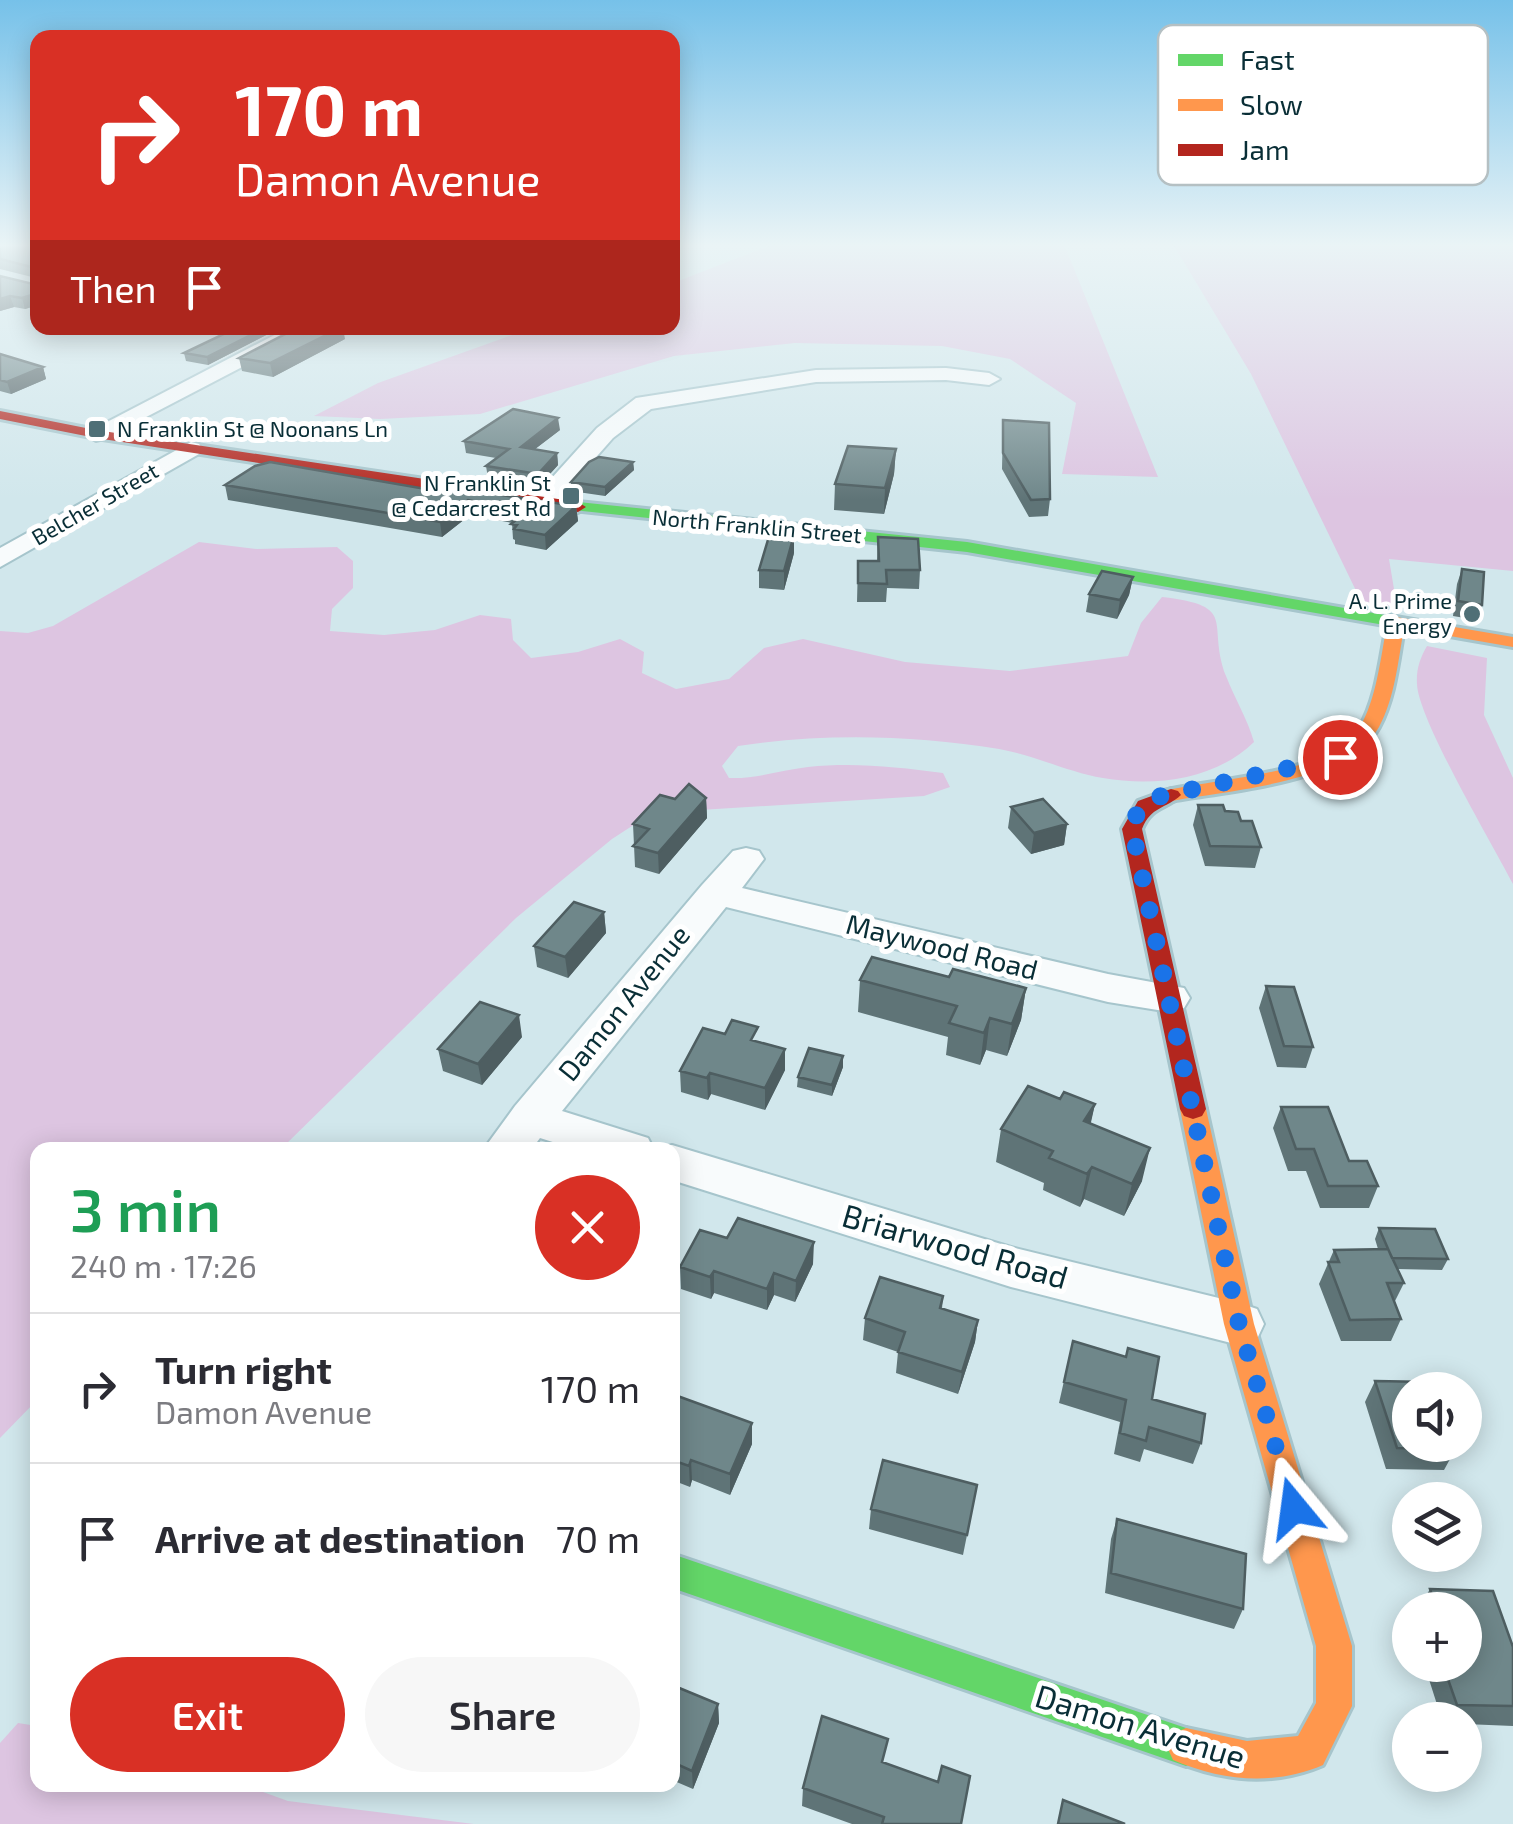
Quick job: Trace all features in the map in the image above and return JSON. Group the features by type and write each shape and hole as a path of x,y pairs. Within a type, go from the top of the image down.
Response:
{"main road":[{"name":"North Franklin Street","path":"0,415 96,434 543,502 668,519 967,547 1513,642"},
{"name":"Damon Avenue","path":"680,1574 1222,1759 1244,1764 1278,1762 1310,1752 1334,1706 1334,1646 1239,1324 1132,829 1138,810 1165,795 1314,764 1350,752 1366,728 1396,622"}],"street":[{"path":"96,434 288,335"},
{"path":"543,502 605,433 644,404 816,376 946,374 989,378"},
{"name":"Belcher Street","path":"0,559 191,449"},
{"name":"Damon Avenue","path":"518,1134 746,859"},
{"name":"Maywood Road","path":"714,893 1130,993 1170,998"},
{"path":"518,1134 575,1142"},
{"name":"Briarwood Road","path":"680,1164 1010,1266 1239,1324"}],"shaded area":[{"path":"680,329 1098,329 1158,477 1062,474 1076,403 1010,359 942,346 795,343 674,356 480,414 380,419 314,416 378,383 512,335 680,335"},
{"path":"1224,329 1513,329 1513,571 1389,559 1397,607 1361,601 1251,374"},
{"path":"199,542 257,549 337,547 353,561 353,588 332,609 330,631 384,635 435,630 480,615 511,619 513,640 531,658 578,652 620,639 644,652 642,673 676,689 729,679 764,648 803,639 905,662 1010,671 1128,656 1141,623 1162,597 1186,601 1211,612 1216,620 1226,676 1254,742 1221,765 1203,772 1143,782 1090,775 999,749 934,741 868,737 738,746 722,766 729,778 808,767 859,765 943,773 950,787 924,796 652,813 612,839 516,918 288,1142 30,1142 30,1407 0,1438 0,631 28,633 53,626"},
{"path":"1427,646 1487,658 1484,715 1513,778 1513,884 1443,752 1421,701 1417,674"},
{"path":"18,1723 30,1725 30,1792 263,1792 288,1801 474,1824 0,1824 0,1743"}],"building":[{"path":"222,335 251,335 207,357 184,353"},
{"path":"283,335 326,335 270,363 239,358"},
{"path":"0,354 43,367 7,382 0,380"},
{"path":"513,409 558,418 521,447 557,453 538,474 486,466 509,449 464,441"},
{"path":"1003,420 1049,423 1050,499 1031,500 1003,453"},
{"path":"848,446 896,449 885,488 835,484"},
{"path":"599,457 633,462 605,487 571,482 589,462"},
{"path":"270,462 420,488 455,488 576,506 545,535 514,529 517,525 511,524 526,512 468,500 440,522 225,485 255,466"},
{"path":"770,533 794,535 784,571 759,570"},
{"path":"878,537 918,539 920,570 886,570 887,584 858,583 858,561 879,561"},
{"path":"1462,569 1484,572 1482,605 1458,601"},
{"path":"1102,571 1133,577 1120,600 1089,594"},
{"path":"689,784 706,798 658,853 633,846 649,829 633,824 660,795 675,799"},
{"path":"1043,799 1067,824 1034,833 1011,807"},
{"path":"1198,805 1223,805 1225,811 1238,812 1241,821 1252,821 1261,847 1210,846"},
{"path":"574,902 604,912 565,957 534,946"},
{"path":"872,957 949,977 953,969 1026,988 1012,1024 990,1018 984,1033 949,1023 957,1006 860,980"},
{"path":"1266,986 1294,987 1313,1047 1284,1046"},
{"path":"480,1002 519,1015 478,1064 438,1049"},
{"path":"732,1020 758,1027 751,1040 785,1049 765,1088 710,1073 707,1078 680,1071 703,1028 725,1034"},
{"path":"809,1048 843,1056 832,1085 798,1077"},
{"path":"1028,1086 1060,1099 1064,1092 1095,1104 1084,1121 1150,1148 1132,1184 1092,1167 1087,1174 1049,1158 1053,1151 1001,1129"},
{"path":"1281,1107 1328,1107 1349,1161 1367,1161 1378,1186 1328,1186 1314,1149 1296,1149"},
{"path":"738,1218 814,1242 796,1281 774,1273 767,1289 714,1271 710,1277 680,1267 700,1230 727,1238"},
{"path":"1379,1228 1435,1229 1448,1259 1392,1258"},
{"path":"1388,1249 1404,1283 1387,1283 1401,1319 1350,1320 1328,1262 1339,1262 1334,1250"},
{"path":"880,1277 943,1296 940,1308 978,1320 962,1372 898,1352 905,1332 865,1318"},
{"path":"1073,1341 1126,1357 1128,1348 1159,1357 1152,1399 1205,1414 1201,1443 1149,1427 1146,1441 1120,1433 1126,1400 1064,1382"},
{"path":"1375,1381 1392,1381 1392,1433"},
{"path":"680,1397 752,1423 730,1474 691,1460 689,1466 680,1463"},
{"path":"883,1460 977,1485 967,1535 871,1509"},
{"path":"1117,1519 1246,1554 1243,1609 1111,1573"},
{"path":"1430,1589 1493,1591 1513,1647 1513,1706 1456,1702 1449,1682 1482,1682 1482,1592"},
{"path":"680,1688 718,1704 692,1771 680,1766"},
{"path":"822,1716 888,1739 882,1762 938,1782 942,1766 970,1776 961,1824 882,1824 884,1817 803,1788"},
{"path":"1063,1800 1125,1824 1058,1824"}],"traffic: fast":[{"path":"578,507 967,547 1390,621"},
{"path":"680,1574 1186,1747"}],"traffic: slow":[{"path":"1390,621 1513,642"},
{"path":"1171,795 1301,769 1347,751 1361,740 1376,714 1396,622"},
{"path":"1186,1747 1247,1760 1310,1752 1334,1706 1334,1646 1239,1324 1193,1109"}],"traffic: jam":[{"path":"0,415 96,434 578,507"},
{"path":"1171,795 1146,806 1132,829 1193,1109"}],"place":[{"name":"N Franklin St @ Noonans Ln","path":"97,429"},
{"name":"N Franklin St @ Cedarcrest Rd","path":"571,496"},
{"name":"A. L. Prime Energy","path":"1472,614"}],"route":[{"path":"1294,1508 1239,1324 1132,829 1138,810 1153,798 1340,757"}]}
